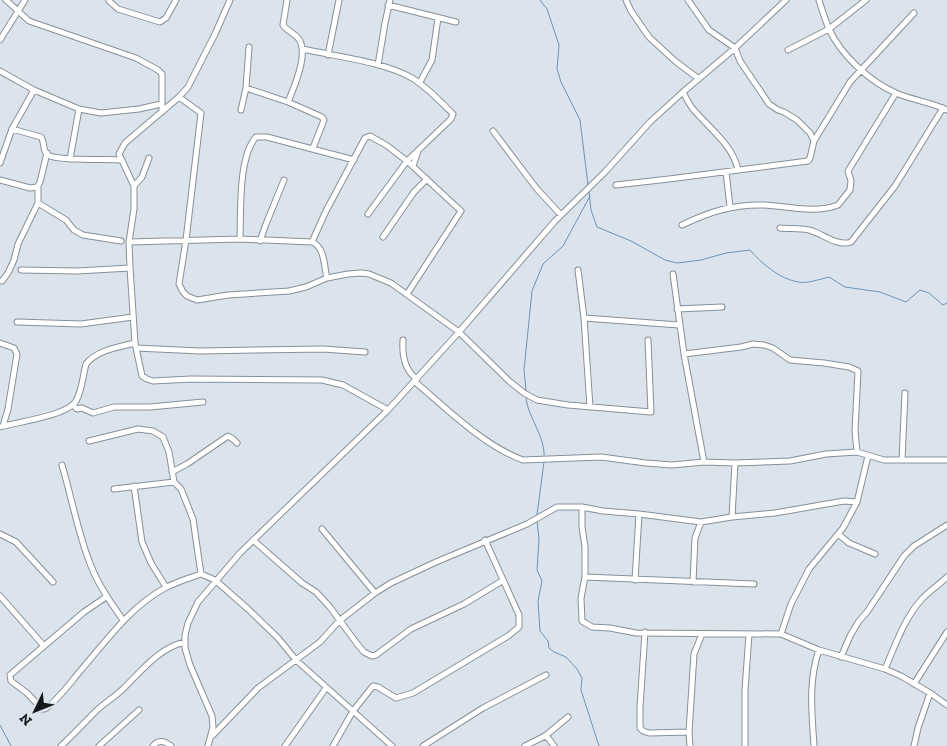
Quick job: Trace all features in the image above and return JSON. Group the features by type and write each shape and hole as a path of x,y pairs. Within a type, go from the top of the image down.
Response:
{"street":[{"path":"6,0 29,21 136,58 158,70 162,74 162,112"},
{"path":"0,40 2,31 24,0"},
{"path":"109,2 118,9 160,22 166,18 176,0"},
{"path":"230,0 188,87 162,112 124,142 119,154 134,186 130,268 135,346 142,376 153,381 191,379 322,380 343,385 388,410"},
{"path":"287,0 284,25 298,38 303,49 298,77 288,102"},
{"path":"328,55 339,0"},
{"path":"626,0 631,11 649,37 699,79"},
{"path":"688,0 709,30 735,48 740,61 769,104 798,120 810,133 814,141"},
{"path":"208,746 212,736 212,716 190,665 185,642 188,623 192,613 215,580 253,540 388,410 561,215 606,172 650,122 735,48 786,0"},
{"path":"780,228 809,230 846,243 851,242 895,186 945,109 896,93 870,78 844,52 829,29 819,0"},
{"path":"788,50 829,29 866,0"},
{"path":"378,65 389,3 456,22"},
{"path":"616,184 808,161 814,141 850,82 914,13"},
{"path":"420,82 432,60 438,18"},
{"path":"242,110 246,88 249,47"},
{"path":"303,49 378,65 410,76 420,82 453,116 407,161 368,214"},
{"path":"0,71 34,90 79,110 100,113 139,109 161,104"},
{"path":"246,88 288,102 323,118 324,125 313,148"},
{"path":"0,163 3,144 34,90"},
{"path":"683,92 692,108 727,146 736,162 738,170"},
{"path":"682,225 730,207 765,205 811,209 838,205 850,190 851,181 848,171 896,93"},
{"path":"179,97 201,113 179,284 183,292 192,299 289,291 306,287 327,278 354,273 369,274 391,283 459,332 509,382 537,400 650,412 648,340"},
{"path":"70,158 79,110"},
{"path":"12,129 41,137 47,153 51,156 121,160"},
{"path":"493,131 537,189 561,215"},
{"path":"240,239 242,171 255,138 260,136 354,160"},
{"path":"312,242 326,211 365,138 370,136 386,145 413,166 461,212 407,294"},
{"path":"413,166 419,149"},
{"path":"1,282 8,273 18,244 38,203 38,186 47,153"},
{"path":"134,186 142,176 149,158"},
{"path":"726,172 730,207"},
{"path":"383,237 414,192 427,179"},
{"path":"0,180 30,188 38,186"},
{"path":"260,241 284,180"},
{"path":"38,203 66,220 74,230 83,235 121,241"},
{"path":"130,242 240,239 312,242 320,250 327,278"},
{"path":"21,270 77,271 130,268"},
{"path":"578,270 584,318 590,406"},
{"path":"673,274 679,325 704,462"},
{"path":"677,309 722,307"},
{"path":"17,322 81,324 133,317"},
{"path":"584,318 679,325"},
{"path":"403,340 402,351 404,361 411,375 494,446 517,458 535,460 582,456 672,465 704,462 790,461 826,454 857,452 884,460 947,460"},
{"path":"0,343 14,348 17,354 8,409 1,426"},
{"path":"684,354 753,344 764,345 773,348 790,360 849,367 858,372 855,431 857,452"},
{"path":"1,426 28,421 73,405 78,398 86,364 89,360 104,352 135,346 200,351 323,349 366,352"},
{"path":"902,460 905,393"},
{"path":"73,405 77,409 82,408 93,412 114,407 150,407 203,402"},
{"path":"89,442 138,429 161,434 165,439 169,452 174,482 181,489 193,519 201,574"},
{"path":"172,472 228,436 237,443"},
{"path":"781,634 791,604 809,569 843,528 857,502 868,456"},
{"path":"732,517 735,463"},
{"path":"62,466 79,532 91,568 106,597 123,620"},
{"path":"114,489 174,482"},
{"path":"134,486 142,542 154,569 166,587"},
{"path":"212,736 258,688 320,642 339,620 376,593 417,570 527,524 557,507 582,507 701,522 775,513 844,501 857,502"},
{"path":"582,507 585,547 585,577 581,598 582,621 592,627 636,633 781,634 819,650 885,669 930,692 946,703"},
{"path":"635,580 636,537 639,514"},
{"path":"693,582 695,538 701,522"},
{"path":"841,657 859,621 904,556 914,546 947,525"},
{"path":"322,529 376,593"},
{"path":"0,534 16,542 53,582"},
{"path":"838,534 849,543 875,554"},
{"path":"253,540 302,583 316,592 364,652 372,656 411,629 464,604 502,580"},
{"path":"333,746 353,711 373,686 396,698 414,693 508,636 519,627 519,615 485,540"},
{"path":"106,597 84,612 9,677 42,709 45,709 58,697 123,620 144,602 166,587 201,574 215,580 278,638 296,660 392,746"},
{"path":"585,577 754,584"},
{"path":"885,669 901,632 916,607 922,599 947,577"},
{"path":"0,596 44,646"},
{"path":"645,632 640,728 649,733 689,732"},
{"path":"914,684 947,632"},
{"path":"690,746 689,732 694,654 702,634"},
{"path":"745,746 745,690 749,634"},
{"path":"61,746 157,656 170,646 185,642"},
{"path":"814,746 813,669 819,650"},
{"path":"423,746 484,708 546,675"},
{"path":"284,746 326,688"},
{"path":"916,745 918,728 930,692"},
{"path":"99,746 139,710"},
{"path":"525,746 545,736 568,717"},
{"path":"545,736 549,738 554,746"},
{"path":"382,746 386,740"},
{"path":"153,746 158,741 162,741 171,746"}],"waterway":[{"path":"540,0 547,9 559,45 557,69 561,82 580,120 588,185"},
{"path":"589,191 591,210 597,227 631,241 665,260 677,263 750,250 772,270 785,278 798,282 814,281 829,277 845,287 880,292 906,302 920,290 929,293 943,305 947,303"},
{"path":"526,391 524,370 532,291 543,264 563,246 590,196"},
{"path":"526,398 530,413 540,435 544,458"},
{"path":"537,515 544,462"},
{"path":"537,521 539,539 537,570 542,581 538,601 540,631 548,641 549,648 566,657 582,678 581,690 599,746"},
{"path":"0,725 11,746"}]}
